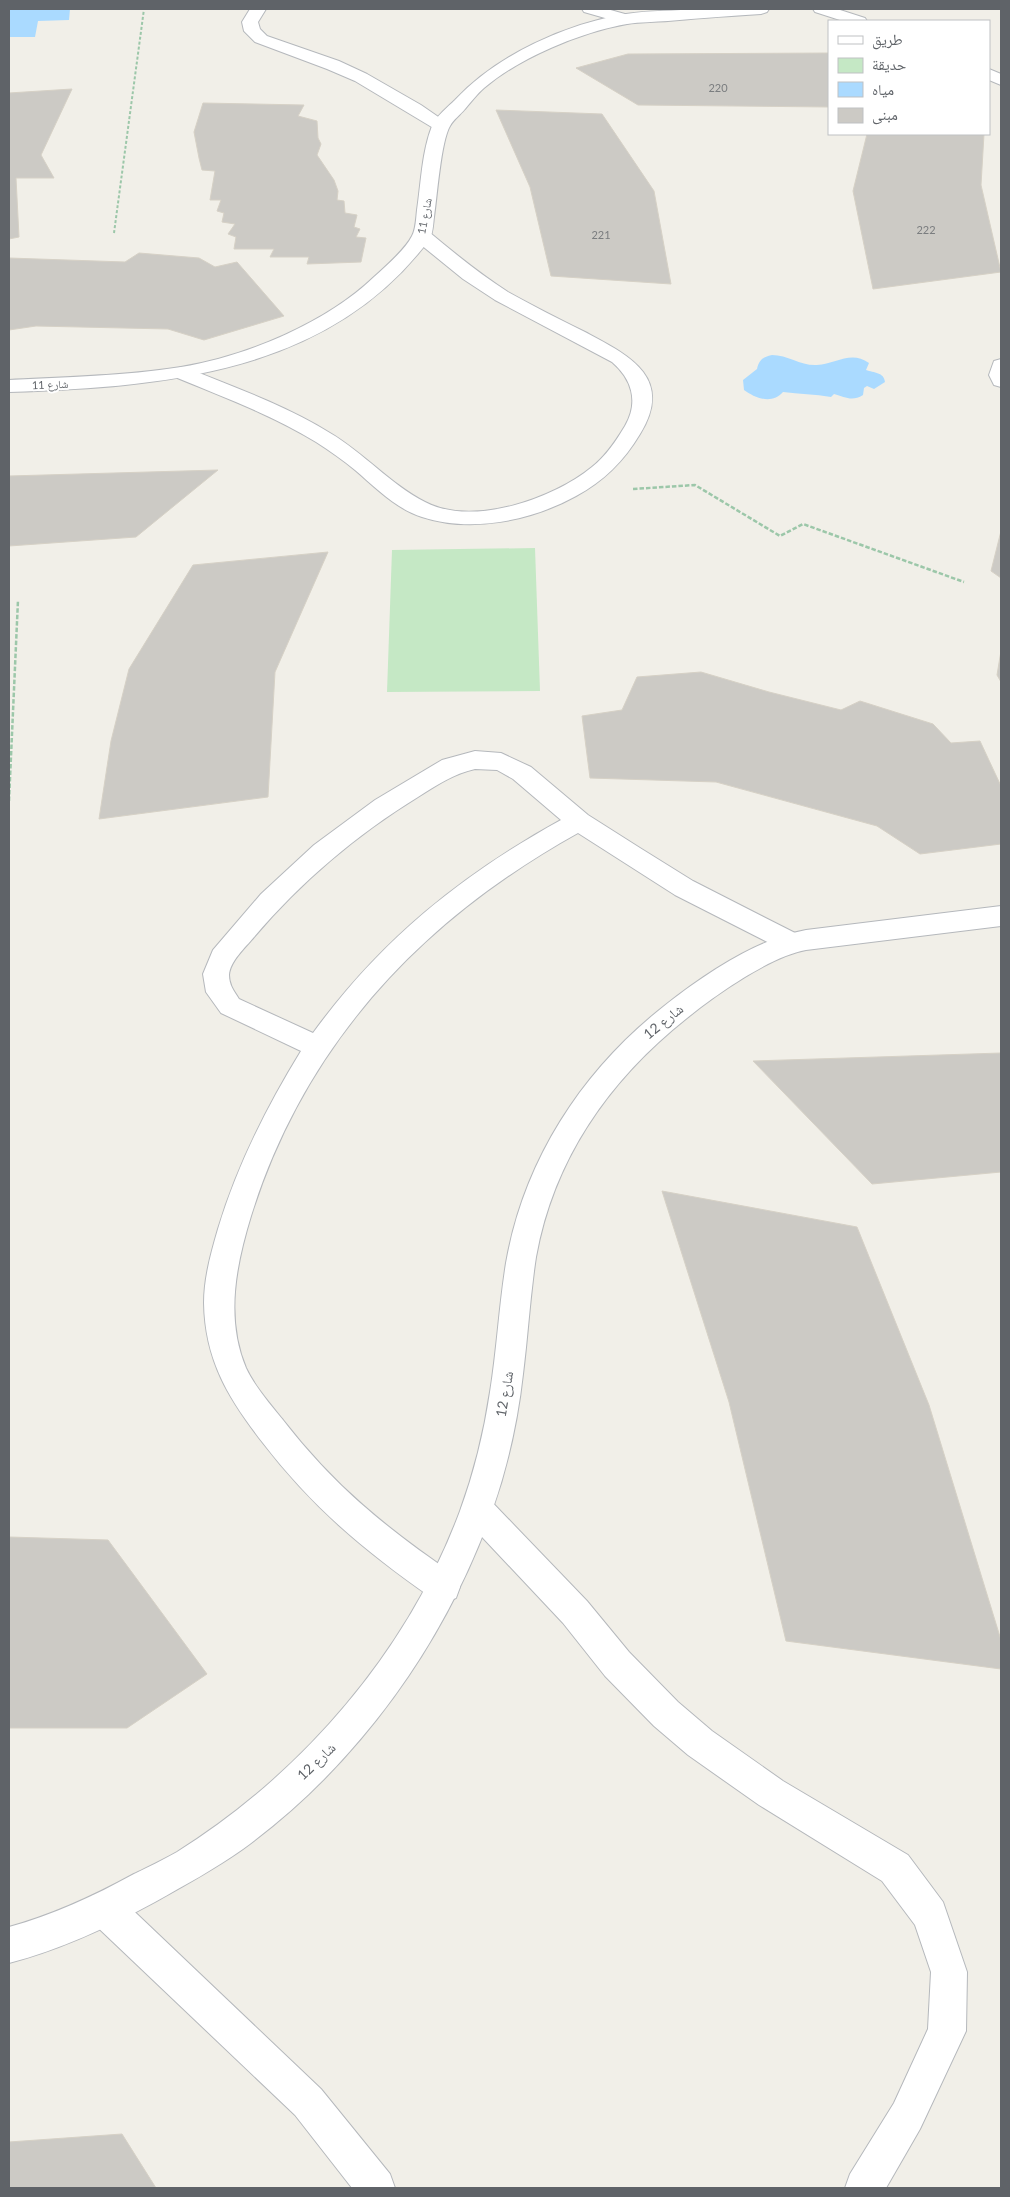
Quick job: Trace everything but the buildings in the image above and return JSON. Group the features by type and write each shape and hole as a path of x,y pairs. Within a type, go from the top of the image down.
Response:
{"street":[{"path":"258,9 250,22 252,31 261,39 332,65 368,81 397,96 440,125 478,85 500,69 536,49 578,32 626,19 760,9"},
{"path":"590,9 626,19"},
{"path":"820,9 856,20"},
{"name":"شارع 11","path":"9,386 98,382 182,373 238,359 288,341 331,319 368,294 396,267 422,236 440,125"},
{"path":"182,373 270,409 342,449 408,501 426,511 448,517 473,518 497,516 541,504 599,472 623,448 638,421 643,394 640,381 631,368 619,358 502,296 470,275 422,236"},
{"path":"1001,365 999,375 1001,381"},
{"path":"317,1047 230,1006 219,992 216,974 222,957 270,901 323,852 384,806 450,766 475,760 501,762 522,773 579,821 684,888 792,943"},
{"path":"444,1587 391,1550 343,1510 295,1460 254,1407 231,1367 219,1325 219,1281 252,1169 281,1106 317,1047 372,976 436,915 506,863 579,821"},
{"name":"شارع 12","path":"9,1945 26,1941 105,1909 188,1865 263,1811 330,1750 374,1698 412,1644 444,1587 477,1509 495,1446 508,1378 525,1242 545,1177 575,1118 614,1066 651,1029 694,996 740,968 792,943 1001,916"},
{"path":"477,1509 575,1612 618,1664 666,1714 700,1743 771,1793 895,1868 930,1915 949,1972 947,2031 907,2116 864,2188"},
{"path":"105,1909 308,2102 376,2188"}],"path":[{"path":"114,233 144,9"},
{"path":"630,490 695,485 780,536 802,524 964,582"},
{"path":"9,801 18,600"}],"green space":[{"path":"535,548 540,691 387,692 392,550"}],"water":[{"path":"70,9 69,20 38,21 35,37 9,37 10,10"},
{"path":"772,355 811,365 850,358 862,359 869,363 866,370 883,376 885,382 874,389 867,386 864,388 863,395 852,399 834,394 831,397 783,392 774,398 758,398 744,390 743,380 757,369 762,359"}]}
